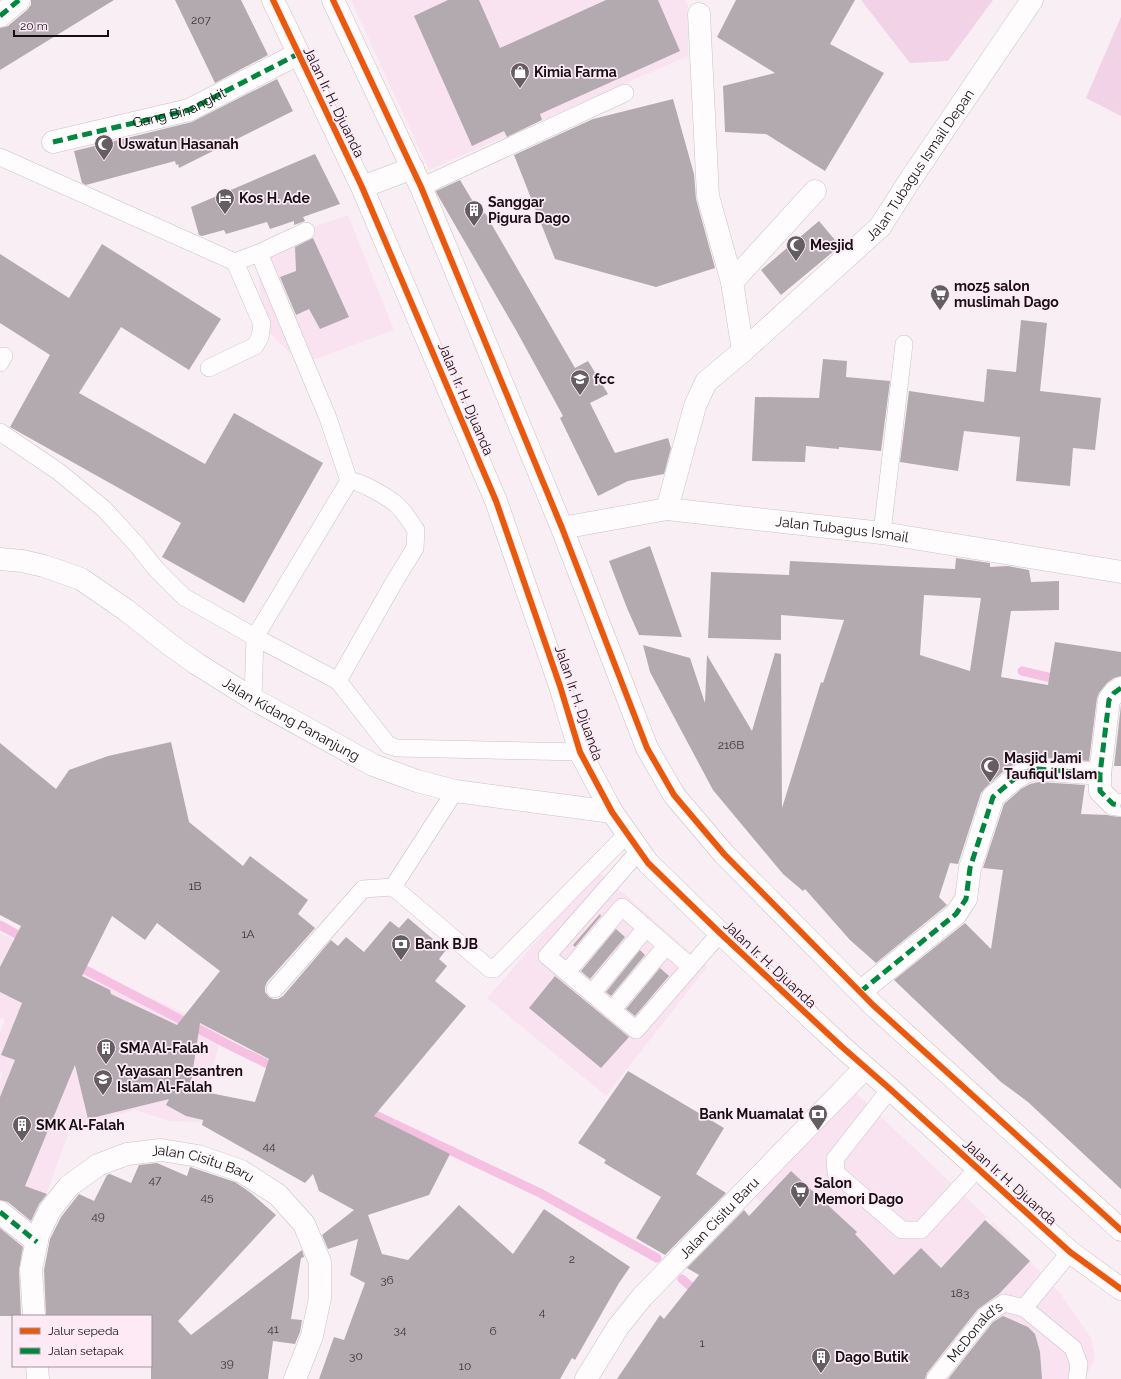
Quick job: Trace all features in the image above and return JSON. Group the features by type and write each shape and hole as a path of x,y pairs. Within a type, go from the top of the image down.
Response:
{"main road":[{"path":"0,16 19,0"},
{"name":"Jalan Ir. H. Djuanda","path":"273,0 362,187 496,501 560,686 580,752 612,812 648,863 720,934 865,1068 1070,1252 1121,1289"},
{"path":"333,0 417,178 562,528 647,748 674,795 724,854 873,1005 1121,1230"},
{"name":"Jalan Tubagus Ismail Depan","path":"667,509 695,406 706,382 743,351 880,227 910,180 1032,0"},
{"path":"699,14 708,196 732,282 743,351"},
{"name":"Gang Binangkit","path":"53,142 190,110 298,54"},
{"path":"362,187 417,178"},
{"path":"732,282 815,191"},
{"name":"Jalan Tubagus Ismail","path":"562,528 667,509 882,533 1121,572"},
{"name":"Jalan Kidang Pananjung","path":"0,559 22,561 44,566 81,578 197,664 253,699 373,764 417,781 454,791 612,812"},
{"path":"1121,688 1114,693 1109,700 1100,774 1100,791 1113,804 1121,805"},
{"path":"860,992 956,914 966,899 970,868 993,797 1014,779 1025,772 1038,769 1100,774"},
{"name":"Jalan Cisitu Baru","path":"586,1379 618,1327 642,1297 865,1068"},
{"name":"Jalan Cisitu Baru","path":"34,1315 31,1269 38,1235 50,1210 69,1186 98,1165 127,1154 161,1150 198,1156 240,1171 278,1195 304,1224 320,1262 320,1298 312,1336 295,1379"},
{"path":"0,1212 37,1242"},
{"path":"37,1367 38,1379"}],"lane":[{"path":"417,178 625,93"},
{"path":"0,157 235,262 262,324 260,336 255,346 209,368"},
{"path":"235,262 259,253 306,231"},
{"path":"253,699 255,637 349,481 328,418 259,253"},
{"path":"882,533 904,344"},
{"path":"0,432 59,472 104,509 137,545 156,569 184,597 338,682 388,745 397,748 580,752"},
{"path":"338,682 415,548 416,539 416,530 397,505 360,483 353,480 349,481"},
{"path":"393,886 454,791"},
{"path":"275,989 363,889 393,886 490,969 494,969 633,842"},
{"path":"633,842 548,956 636,1030 690,966 720,934"},
{"path":"567,972 622,907 690,966"},
{"path":"592,993 646,928"},
{"path":"612,1010 666,946"},
{"path":"890,1089 835,1159 836,1173 902,1230 921,1230 978,1168"},
{"path":"1070,1252 1024,1308 1073,1348 1079,1364 1077,1379"},
{"name":"McDonald's","path":"935,1379 986,1316 1004,1303 1024,1308"}],"shaded area":[{"path":"351,0 685,0 688,6 688,56 429,170"},
{"path":"861,0 993,0 948,61 910,63"},
{"path":"1121,17 1121,116 1086,98"},
{"path":"348,215 394,330 302,364 265,329 258,272 274,241"},
{"path":"598,871 707,967 606,1096 487,998"},
{"name":"Yayasan Pesantren Islam Al-Falah","path":"0,933 222,1030 201,1122 169,1121 135,1110 70,1129 26,1250 0,1229 0,1082 3,1073 0,1071 0,1033 5,1019 0,1018"},
{"path":"854,1091 987,1217 887,1326 754,1196"},
{"path":"993,1222 1060,1293 1091,1338 1095,1358 1085,1379 873,1379 888,1332"}],"building":[{"path":"31,0 114,0 0,70 0,28 8,26 27,10 31,5"},
{"path":"175,0 241,0 268,55 215,83"},
{"path":"448,0 479,0 500,48 606,0 658,0 680,51 540,114 542,120 507,137 504,131 472,146 414,16"},
{"path":"736,0 855,0 830,44 884,73 825,171 766,134 725,132 723,86 775,73 717,37"},
{"path":"277,79 293,111 179,168 175,161 86,185 82,183 74,151 192,122"},
{"path":"673,99 694,174 696,199 715,268 656,287 555,259 514,155 593,119"},
{"path":"315,154 340,204 303,217 305,221 294,225 294,221 270,229 267,222 226,234 224,230 202,236 199,235 191,207"},
{"path":"460,180 481,215 485,213 575,368 588,361 608,394 590,403 615,453 668,438 671,448 664,474 628,481 598,496 560,418 563,416 516,330 437,194 436,191"},
{"path":"819,221 840,246 781,295 761,270"},
{"path":"313,238 349,317 320,329 309,309 296,315 280,277 296,271 295,247"},
{"path":"102,244 221,319 189,370 121,327 79,393 205,464 234,413 323,463 244,603 162,557 181,523 10,427 50,355 0,323 0,254 69,298"},
{"path":"1021,320 1047,323 1040,391 1101,398 1095,450 1073,448 1070,486 1016,481 1020,437 964,431 958,471 900,462 909,391 984,402 987,369 1016,372"},
{"path":"823,359 847,361 846,377 890,381 881,451 806,446 805,462 752,461 755,397 819,398"},
{"path":"650,546 682,637 639,635 609,561"},
{"path":"956,558 990,563 990,567 1008,566 1029,570 1031,582 1059,581 1059,610 1011,611 1001,677 1048,685 1055,642 1121,652 1121,676 1114,678 1107,683 1097,698 1089,761 1039,757 1022,760 1006,769 985,788 981,793 958,864 950,863 939,897 947,905 876,963 850,940 805,889 803,891 783,874 713,790 650,672 643,645 690,658 705,703 707,655 752,731 775,653 781,654 782,808 821,682 823,683 844,620 781,615 781,640 708,638 711,572 789,575 790,561 955,569","holes":["924,595 981,598 970,671 920,655"]},
{"path":"1121,705 1121,766 1114,766"},
{"path":"171,742 189,822 243,866 250,856 308,900 298,914 315,928 267,982 265,992 269,997 278,999 283,996 331,940 338,946 346,937 364,952 390,921 399,928 408,918 446,950 439,959 447,966 435,981 466,1006 374,1116 450,1154 429,1195 368,1215 382,1254 408,1260 459,1205 513,1254 544,1209 630,1267 619,1283 575,1360 572,1358 560,1379 319,1379 334,1337 344,1340 365,1283 350,1275 358,1239 328,1249 322,1235 354,1210 319,1191 313,1174 305,1183 202,1125 203,1120 186,1116 166,1105 169,1099 88,1119 75,1065 25,1186 47,1194 39,1204 31,1221 8,1202 0,1200 0,1097 15,1060 1,1055 22,1003 0,992 0,967 21,926 0,915 0,743 56,789 69,770 108,756","holes":["112,916 145,940 157,923 220,971 177,1025 111,994 110,990 82,976","200,1023 269,1059 255,1102 190,1089"]},
{"path":"1039,782 1085,785 1081,814 1121,817 1121,1189 1028,1102 1001,1082 894,980 965,923 991,949 1003,870 983,868 1004,804 1021,789 1030,784"},
{"path":"600,914 601,916 575,947 573,945"},
{"path":"616,929 625,937 590,979 581,971"},
{"path":"640,950 645,955 611,996 606,992"},
{"path":"660,968 669,976 635,1016 626,1009"},
{"path":"555,976 629,1037 601,1068 529,1008"},
{"path":"628,1071 724,1128 696,1174 726,1193 665,1255 636,1238 661,1197 604,1163 606,1160 578,1143"},
{"path":"157,1163 187,1176 190,1167 235,1182 251,1193 276,1215 178,1321 191,1335 302,1250 304,1257 301,1258 291,1319 302,1320 300,1332 295,1344 273,1341 268,1379 151,1379 152,1315 46,1315 44,1270 50,1239 61,1217 79,1194 94,1201 107,1175 110,1174 131,1183 139,1165"},
{"path":"791,1171 857,1232 855,1234 894,1275 921,1248 941,1268 985,1220 1030,1261 999,1294 978,1309 927,1373 925,1379 617,1379 660,1315 664,1319 699,1275 687,1268 744,1210 749,1216"},
{"path":"0,1228 23,1247 19,1270 21,1315 0,1316"},
{"path":"1003,1316 1028,1327 1035,1334 1040,1352 1042,1379 948,1379 993,1322"}],"waterway":[{"path":"1022,671 1060,680"},
{"path":"0,925 27,940"},
{"path":"76,965 278,1069"},
{"path":"365,1110 540,1193 657,1258"},
{"path":"682,1279 699,1294"}],"marked path":[{"path":"0,16 19,0"},
{"path":"53,142 189,110 298,54"},
{"path":"1121,688 1114,693 1109,700 1100,774 1100,791 1113,804 1121,805"},
{"path":"860,992 956,914 966,899 970,868 993,797 1014,779 1025,772 1038,769 1100,774"},
{"path":"0,1212 37,1242"}],"cycle path":[{"path":"273,0 362,187 496,501 560,686 580,752 612,812 648,863 720,933 841,1046 1070,1252 1121,1289"},
{"path":"333,0 421,187 562,528 647,748 674,795 724,854 873,1005 1121,1230"}],"place":[{"name":"Kimia Farma","path":"520,89"},
{"name":"Uswatun Hasanah","path":"104,161"},
{"name":"Kos H. Ade","path":"225,215"},
{"name":"Sanggar Pigura Dago","path":"474,227"},
{"name":"Mesjid","path":"796,262"},
{"name":"moz5 salon muslimah Dago","path":"940,311"},
{"name":"fcc","path":"580,396"},
{"name":"Masjid Jami Taufiqul Islam","path":"990,783"},
{"name":"Bank BJB","path":"401,961"},
{"name":"SMA Al-Falah","path":"106,1065"},
{"name":"Yayasan Pesantren Islam Al-Falah","path":"103,1096"},
{"name":"Bank Muamalat","path":"818,1131"},
{"name":"SMK Al-Falah","path":"22,1142"},
{"name":"Salon Memori Dago","path":"800,1208"},
{"name":"Dago Butik","path":"821,1374"}]}
